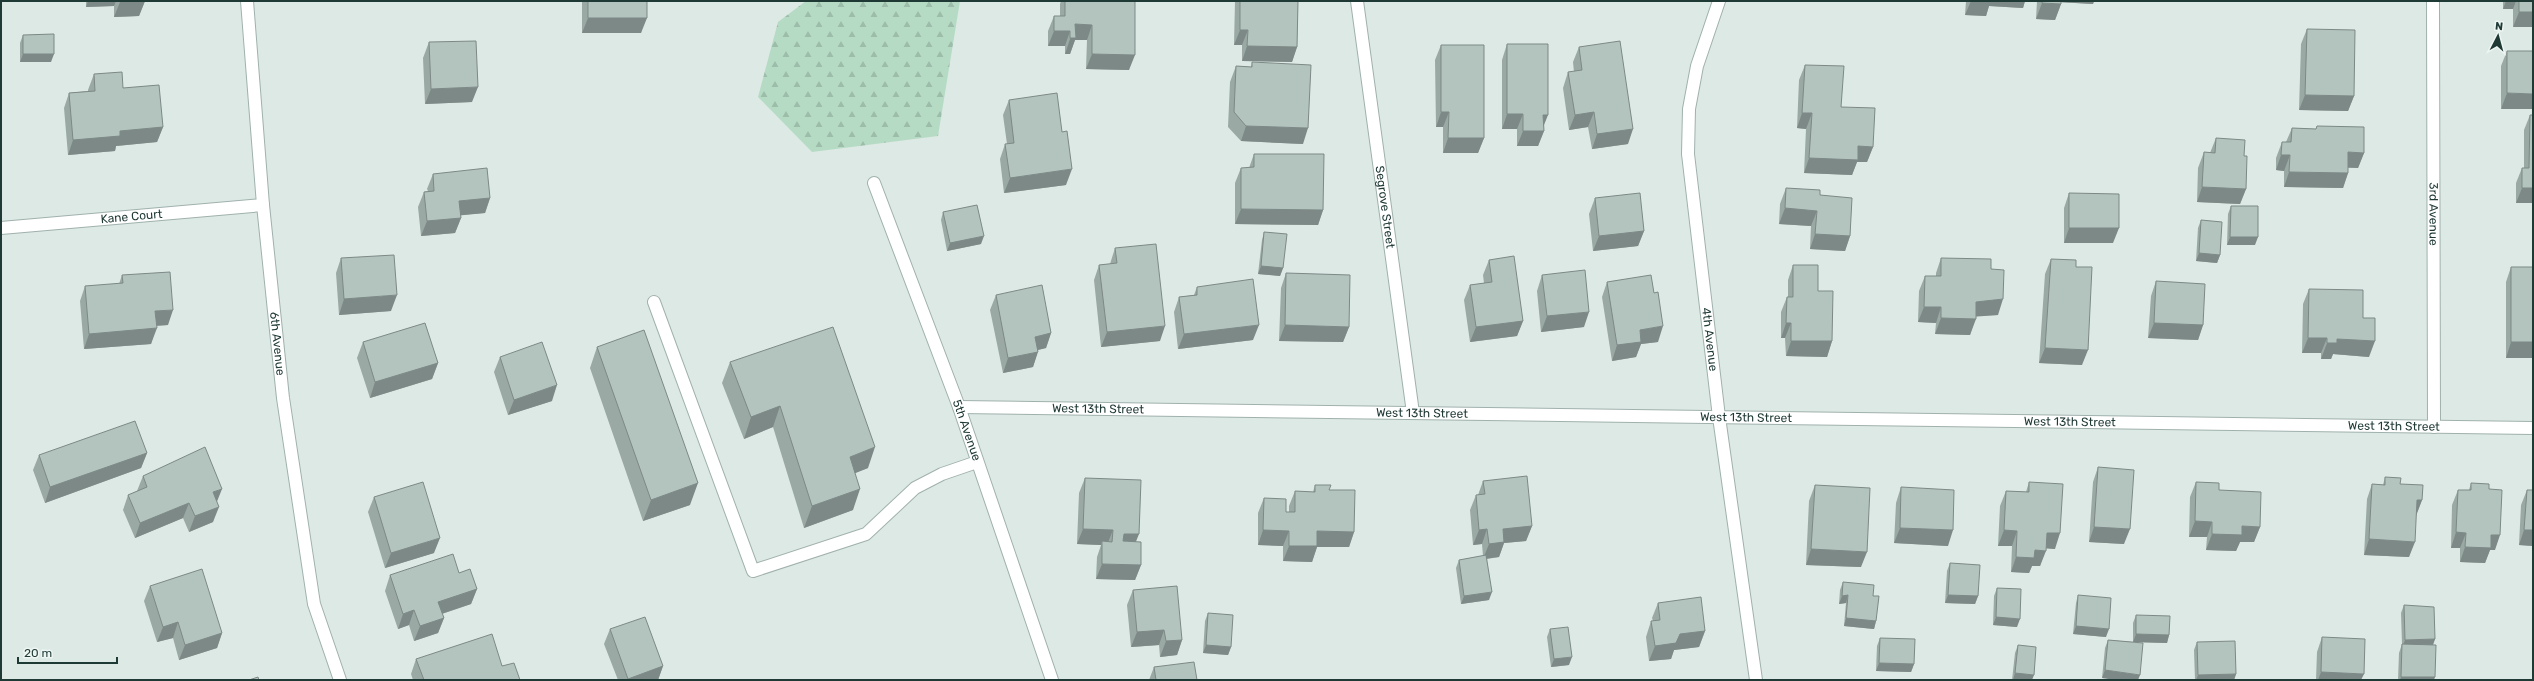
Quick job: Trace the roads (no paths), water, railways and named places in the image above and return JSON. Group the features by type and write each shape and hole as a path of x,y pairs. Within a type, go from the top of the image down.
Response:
{"street":[{"name":"6th Avenue","path":"247,1 263,205 283,398 314,604 340,680"},
{"name":"Segrove Street","path":"1357,1 1413,413"},
{"name":"4th Avenue","path":"1718,1 1697,66 1689,109 1688,146 1718,417 1756,680"},
{"name":"3rd Avenue","path":"2433,1 2434,427"},
{"name":"5th Avenue","path":"874,183 959,408 1052,680"},
{"name":"Kane Court","path":"1,228 263,205"},
{"path":"654,302 753,570 866,534 915,488 942,474 978,462"},
{"name":"West 13th Street","path":"959,408 2533,428"}]}
